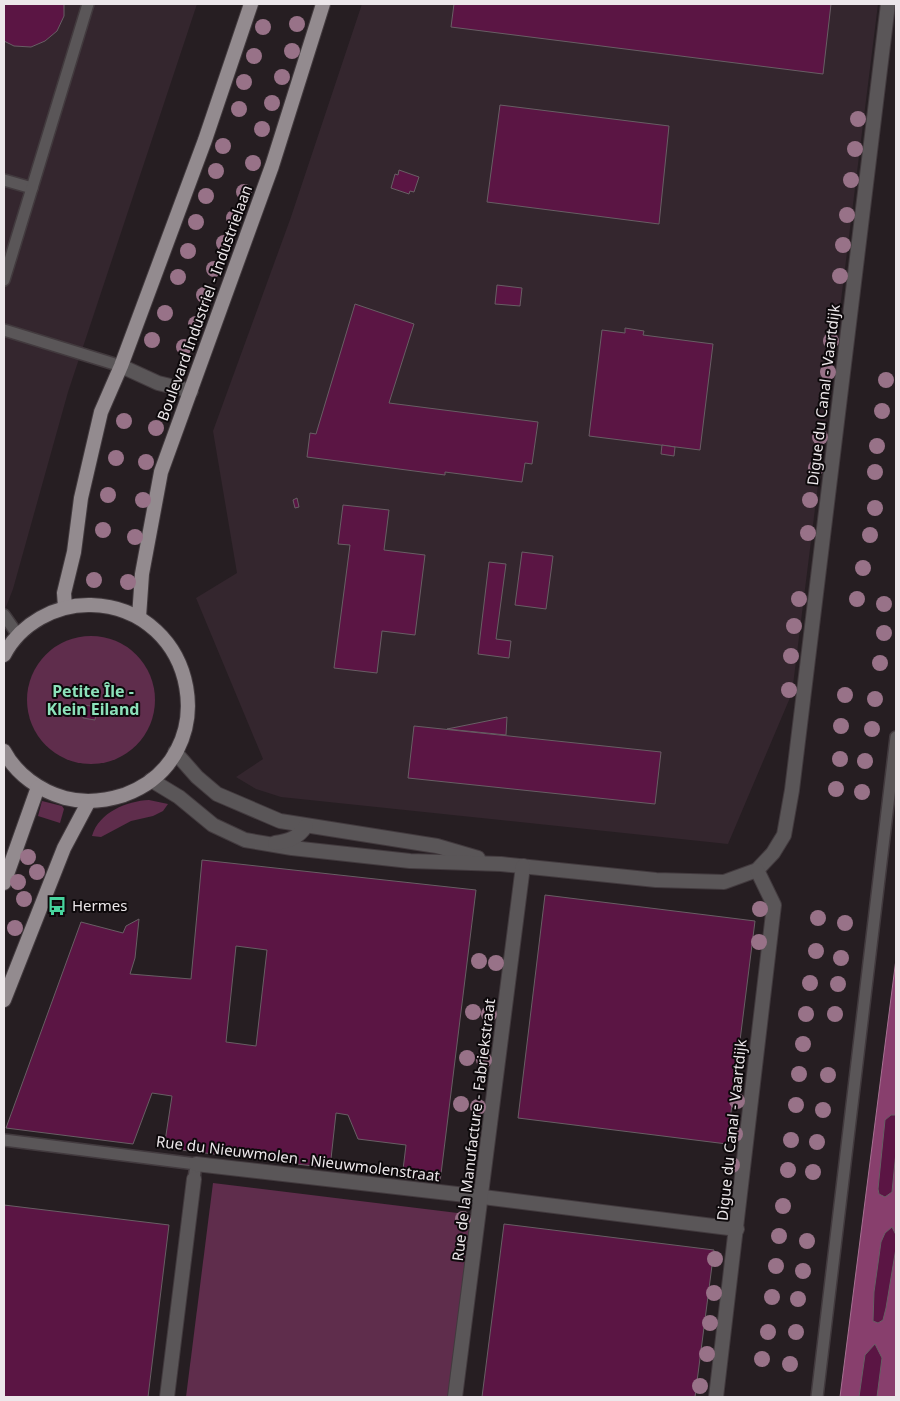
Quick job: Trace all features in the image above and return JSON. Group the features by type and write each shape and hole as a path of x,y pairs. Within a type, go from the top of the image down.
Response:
{"main road":[{"path":"65,607 64,593 74,552 84,488 101,412 121,366 205,140 251,4"},
{"name":"Boulevard Industriel - Industrielaan","path":"139,617 142,574 161,472 272,166 323,4"},
{"path":"4,655 18,635 32,623 65,607 103,605 122,609 139,617 155,628 168,643 178,659 185,677 188,715 183,734 175,752 151,780 132,792 111,799 89,801 54,795 38,787 21,774 4,751"},
{"path":"4,884 38,787"},
{"path":"4,1000 64,848 89,801"}],"street":[{"name":"Digue du Canal - Vaartdijk","path":"716,1397 774,905 757,870 773,853 784,835 792,790 888,4"},
{"path":"121,366 158,383 190,391"},
{"path":"175,752 197,777 217,794 280,820 306,826 437,846 501,864"},
{"path":"151,780 179,797 214,825 245,840 267,844 410,861 501,864 656,880 724,882 757,870"},
{"path":"267,844 289,841 301,834 306,826"},
{"name":"Rue de la Manufacture - Fabriekstraat","path":"455,1397 483,1197 523,866"},
{"name":"Rue du Nieuwmolen - Nieuwmolenstraat","path":"196,1164 737,1229"},
{"path":"167,1397 194,1179"}],"lane":[{"path":"4,280 88,4"},
{"path":"4,180 32,188"},
{"path":"4,330 121,366"},
{"path":"4,615 18,635"},
{"path":"818,1397 896,737"},
{"name":"Rue du Nieuwmolen - Nieuwmolenstraat","path":"4,1140 196,1164"},
{"path":"194,1179 196,1164"}],"shaded area":[{"path":"4,4 197,4 68,392 13,589 4,612"},
{"path":"362,4 878,4 792,693 728,844 281,797 256,789 236,777 263,759 196,598 237,573 213,431 291,217"},
{"path":"91,636 115,641 136,655 150,676 155,700 150,724 136,745 115,759 91,764 67,759 46,745 32,724 27,700 32,676 46,655 67,641"},
{"path":"149,800 168,804 163,811 153,816 131,821 101,837 92,836 101,820 107,814 132,803"},
{"path":"42,801 62,806 64,809 60,823 38,816"},
{"path":"896,959 896,1397 840,1397"},
{"path":"213,1183 474,1215 450,1397 186,1397"}],"building":[{"path":"4,4 64,4 64,16 57,31 45,41 31,47 14,46 4,41"},
{"path":"454,4 831,4 823,74 451,27"},
{"path":"500,105 669,126 659,224 487,202"},
{"path":"399,170 419,177 414,192 410,191 409,194 391,188 395,174 398,175"},
{"path":"497,285 522,288 520,306 495,304"},
{"path":"355,304 414,324 389,403 538,422 532,464 525,463 522,482 445,472 445,475 307,457 310,433 316,434"},
{"path":"625,328 644,331 643,335 713,344 700,450 589,436 602,330 625,333"},
{"path":"662,445 675,447 674,456 661,454"},
{"path":"297,498 299,507 295,508 293,500"},
{"path":"343,505 389,510 384,550 425,555 415,635 382,631 377,673 334,668 350,545 338,544"},
{"path":"522,552 553,556 546,609 515,605"},
{"path":"489,562 506,564 496,639 511,641 509,658 478,654"},
{"path":"84,705 97,707 95,720 83,718"},
{"path":"507,717 506,735 447,729"},
{"path":"414,726 661,752 655,804 408,778"},
{"path":"202,860 476,890 440,1182 402,1178 406,1145 358,1139 348,1115 336,1113 330,1168 164,1148 172,1096 152,1093 133,1144 6,1128 81,922 123,933 126,926 139,919 135,958 130,974 191,979","holes":["236,946 267,950 256,1046 226,1042"]},
{"path":"545,895 755,921 727,1144 518,1118"},
{"path":"891,1115 896,1115 896,1152 892,1192 885,1197 879,1194 878,1189 885,1120"},
{"path":"4,1205 169,1225 148,1397 4,1397"},
{"path":"504,1224 714,1250 695,1397 482,1397"},
{"path":"892,1227 896,1235 896,1248 886,1308 883,1320 878,1323 873,1321 874,1292 881,1242 885,1233"},
{"path":"875,1344 882,1358 877,1397 859,1397 865,1355"}],"place":[{"name":"Hermes","path":"57,906"}],"district":[{"name":"Petite Île - Klein Eiland","path":"93,700"}]}
